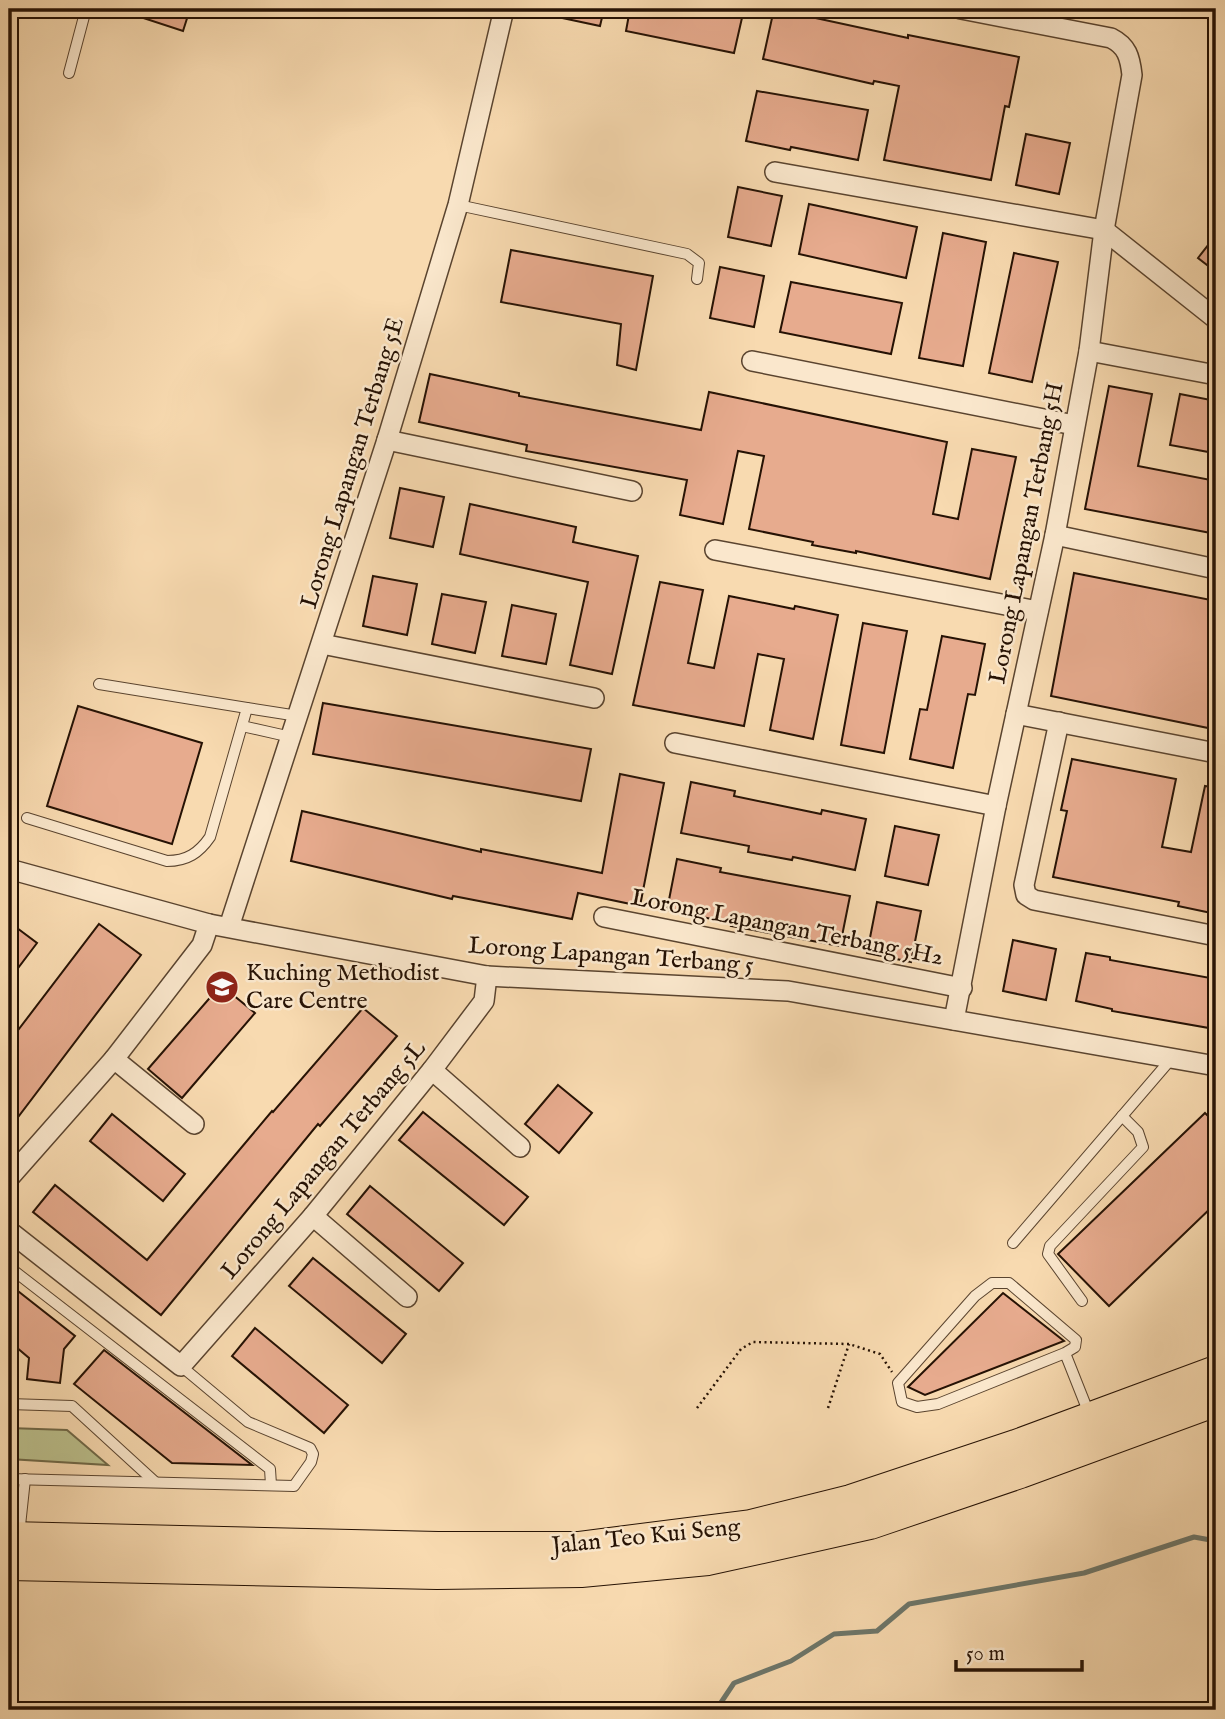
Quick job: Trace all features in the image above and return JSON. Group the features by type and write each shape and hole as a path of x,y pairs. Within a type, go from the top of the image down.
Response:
{"highway":[{"name":"Jalan Teo Kui Seng","path":"12,1547 578,1548 751,1526 838,1504 1092,1419 1216,1372"},
{"name":"Jalan Teo Kui Seng","path":"12,1547 450,1573 581,1571 708,1559 870,1522 1020,1472 1216,1401"}],"street":[{"name":"Lorong Lapangan Terbang 5E","path":"9,1178 114,1059 202,944 219,926 291,737 387,440 458,205 504,9"},
{"name":"Lorong Lapangan Terbang 5H","path":"954,1020 996,806 1055,535 1089,351 1104,230 1132,75 1127,52 1121,43 1111,38 961,9"},
{"path":"775,172 1104,230 1216,320"},
{"path":"1089,351 1216,375"},
{"path":"752,361 1074,425"},
{"path":"387,440 632,491"},
{"path":"1055,535 1216,569"},
{"path":"715,550 1038,611"},
{"path":"322,644 594,698"},
{"path":"1016,713 1216,753"},
{"path":"1059,722 1024,885 1026,895 1034,900 1216,936"},
{"path":"675,743 996,806"},
{"name":"Lorong Lapangan Terbang 5","path":"9,869 219,926 487,976 788,991 1216,1066"},
{"name":"Lorong Lapangan Terbang 5H2","path":"604,917 961,988"},
{"name":"Lorong Lapangan Terbang 5L","path":"181,1366 313,1216 432,1070 484,1002 487,976"},
{"path":"114,1059 194,1124"},
{"path":"432,1070 520,1147"},
{"path":"313,1216 407,1297"},
{"path":"9,1231 181,1366"}],"lane":[{"path":"69,73 86,9"},
{"path":"458,205 687,254 699,263 697,279"},
{"path":"99,684 298,716"},
{"path":"27,818 167,861 187,859 202,848 210,837 247,708"},
{"path":"242,726 291,737"},
{"path":"1013,1243 1172,1058"},
{"path":"1083,1301 1048,1254 1050,1246 1143,1147 1138,1132 1122,1116"},
{"path":"9,1267 271,1469 271,1485"},
{"path":"992,1283 1009,1283 1076,1340 1075,1347 1065,1353 939,1404 917,1407 902,1402 898,1383 975,1296 992,1283"},
{"path":"1065,1353 1092,1419"},
{"path":"9,1479 293,1486 311,1462 313,1454 306,1446 248,1422 181,1366"},
{"path":"9,1404 72,1406 155,1482"},
{"path":"12,1547 25,1479"}],"path":[{"path":"697,1408 741,1349 753,1342 849,1344 880,1354 898,1383"},
{"path":"828,1408 849,1344"}],"green space":[{"path":"9,1428 67,1430 108,1465 9,1459"}],"building":[{"path":"122,9 190,9 183,31"},
{"path":"549,9 604,9 600,26 548,15"},
{"path":"630,9 744,9 734,53 626,31"},
{"path":"774,9 908,38 908,35 1019,57 1009,107 1005,106 991,180 884,160 899,86 874,81 873,84 763,59"},
{"path":"757,91 868,110 858,160 746,141"},
{"path":"1026,134 1070,143 1059,194 1016,185"},
{"path":"738,187 782,196 771,246 728,237"},
{"path":"809,204 917,227 906,278 799,254"},
{"path":"943,233 986,242 963,366 919,358"},
{"path":"1216,235 1216,272 1198,258"},
{"path":"511,250 653,276 636,370 617,365 621,324 501,302"},
{"path":"1014,253 1058,262 1032,382 989,373"},
{"path":"720,267 764,276 754,327 710,318"},
{"path":"791,282 902,303 891,354 780,332"},
{"path":"430,374 519,393 519,396 701,430 709,392 947,442 933,514 958,519 972,449 1016,457 990,579 856,551 812,545 813,542 749,529 764,456 738,451 723,524 680,515 687,480 526,451 527,445 419,422"},
{"path":"1109,386 1152,394 1138,466 1216,481 1216,534 1085,509"},
{"path":"1180,394 1216,401 1214,453 1170,445"},
{"path":"400,488 444,497 433,547 390,538"},
{"path":"470,504 576,527 573,542 638,556 612,674 570,665 588,582 460,554"},
{"path":"1074,573 1216,601 1216,712 1213,729 1051,696"},
{"path":"373,576 417,584 407,635 363,626"},
{"path":"660,582 703,590 688,663 714,668 729,596 838,615 813,739 770,730 784,659 758,654 744,726 633,705"},
{"path":"442,594 486,602 475,653 432,644"},
{"path":"512,605 556,614 546,664 502,656"},
{"path":"863,623 907,631 884,753 841,745"},
{"path":"942,636 985,644 975,695 968,694 953,768 910,759 920,709 927,710"},
{"path":"323,703 591,749 581,801 313,754"},
{"path":"78,706 202,743 172,844 47,806"},
{"path":"1072,759 1176,779 1162,847 1191,852 1205,786 1216,788 1216,914 1178,906 1179,902 1053,877 1067,811 1061,810"},
{"path":"620,774 664,783 640,906 578,893 572,919 453,896 452,899 291,861 302,811 481,852 481,849 602,873"},
{"path":"691,782 735,791 734,796 821,814 822,810 866,819 855,870 793,857 792,860 748,852 749,846 681,833"},
{"path":"895,826 939,835 928,885 885,876"},
{"path":"677,859 721,868 720,872 850,896 840,946 731,926 732,923 667,910"},
{"path":"877,902 921,911 911,962 867,953"},
{"path":"9,922 37,943 9,980"},
{"path":"99,924 141,955 9,1129 9,1042"},
{"path":"1013,940 1056,949 1046,1000 1003,991"},
{"path":"1086,953 1110,957 1110,960 1216,979 1209,1028 1112,1011 1076,1001"},
{"path":"221,985 255,1013 182,1098 148,1069"},
{"path":"363,1008 397,1036 320,1126 318,1124 161,1315 33,1212 55,1185 147,1260"},
{"path":"558,1085 592,1113 559,1153 525,1124"},
{"path":"423,1112 528,1197 504,1225 399,1140"},
{"path":"1205,1113 1216,1124 1216,1203 1109,1306 1058,1254"},
{"path":"112,1114 185,1174 163,1201 90,1141"},
{"path":"370,1186 463,1263 439,1291 347,1214"},
{"path":"313,1258 406,1334 382,1363 289,1286"},
{"path":"9,1284 75,1336 64,1349 60,1383 27,1379 29,1358 9,1341"},
{"path":"1003,1293 1064,1341 925,1395 908,1387"},
{"path":"255,1328 348,1405 324,1433 232,1356"},
{"path":"104,1350 252,1465 172,1463 74,1384"}],"waterway":[{"path":"716,1710 734,1683 791,1661 834,1634 877,1631 909,1604 1084,1573 1194,1537 1216,1541"}],"place":[{"name":"Kuching Methodist Care Centre","path":"222,987"}]}
